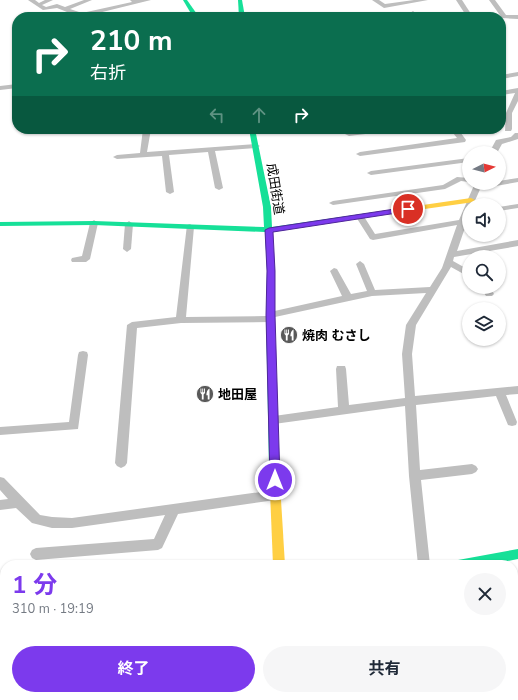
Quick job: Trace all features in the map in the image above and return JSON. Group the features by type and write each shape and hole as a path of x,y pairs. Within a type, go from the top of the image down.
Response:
{"main road":[{"path":"185,0 193,12"},
{"path":"240,0 241,12"},
{"name":"成田街道","path":"253,134 268,207 271,271 275,495 279,560"},
{"path":"0,224 94,223 269,230 462,201"},
{"path":"485,560 518,554"}],"street":[{"path":"31,0 46,9 57,6 74,12"},
{"path":"38,5 50,0"},
{"path":"65,12 89,0"},
{"path":"93,12 134,1 148,0"},
{"path":"375,0 384,6 425,0"},
{"path":"459,0 467,12"},
{"path":"492,0 500,12"},
{"path":"506,17 518,17"},
{"path":"506,76 518,74"},
{"path":"0,88 12,87"},
{"path":"506,92 518,91 516,100 509,111 506,124"},
{"path":"509,111 518,116"},
{"path":"497,146 499,142 513,139 518,134 506,128"},
{"path":"143,155 145,134"},
{"path":"360,154 462,140 458,134"},
{"path":"117,157 256,146"},
{"path":"211,150 219,188"},
{"path":"165,153 170,192"},
{"path":"371,173 462,161"},
{"path":"333,203 445,187 462,179"},
{"path":"506,182 518,180"},
{"path":"506,208 518,206"},
{"path":"360,216 373,237 462,218"},
{"path":"75,260 86,259 94,223"},
{"path":"127,249 129,224"},
{"path":"181,320 190,227"},
{"path":"423,560 415,476 407,354 411,325 433,290 450,258 462,227"},
{"path":"450,258 518,243"},
{"path":"450,258 462,268"},
{"path":"360,264 372,293"},
{"path":"334,271 348,298"},
{"path":"121,463 132,324 181,320 271,317 372,293 433,290"},
{"path":"0,431 74,426 83,355"},
{"path":"341,369 344,410"},
{"path":"274,420 410,401 518,390"},
{"path":"499,392 512,422"},
{"path":"415,476 472,469"},
{"path":"0,482 20,502 31,516 39,521 48,523 72,523 275,495"},
{"path":"0,505 20,502"},
{"path":"36,554 158,544 175,508"}],"traffic: fast":[{"path":"185,0 193,12"},
{"path":"240,0 241,12"},
{"path":"253,134 267,207 271,271 270,315 274,467"},
{"path":"0,224 94,223 269,230 375,214"},
{"path":"485,560 518,554"}],"traffic: slow":[{"path":"375,214 462,201"},
{"path":"274,467 279,560"}],"place":[{"name":"焼肉 むさし","path":"289,335"},
{"name":"地田屋","path":"205,394"}],"route":[{"path":"275,480 269,230 408,209"}]}
